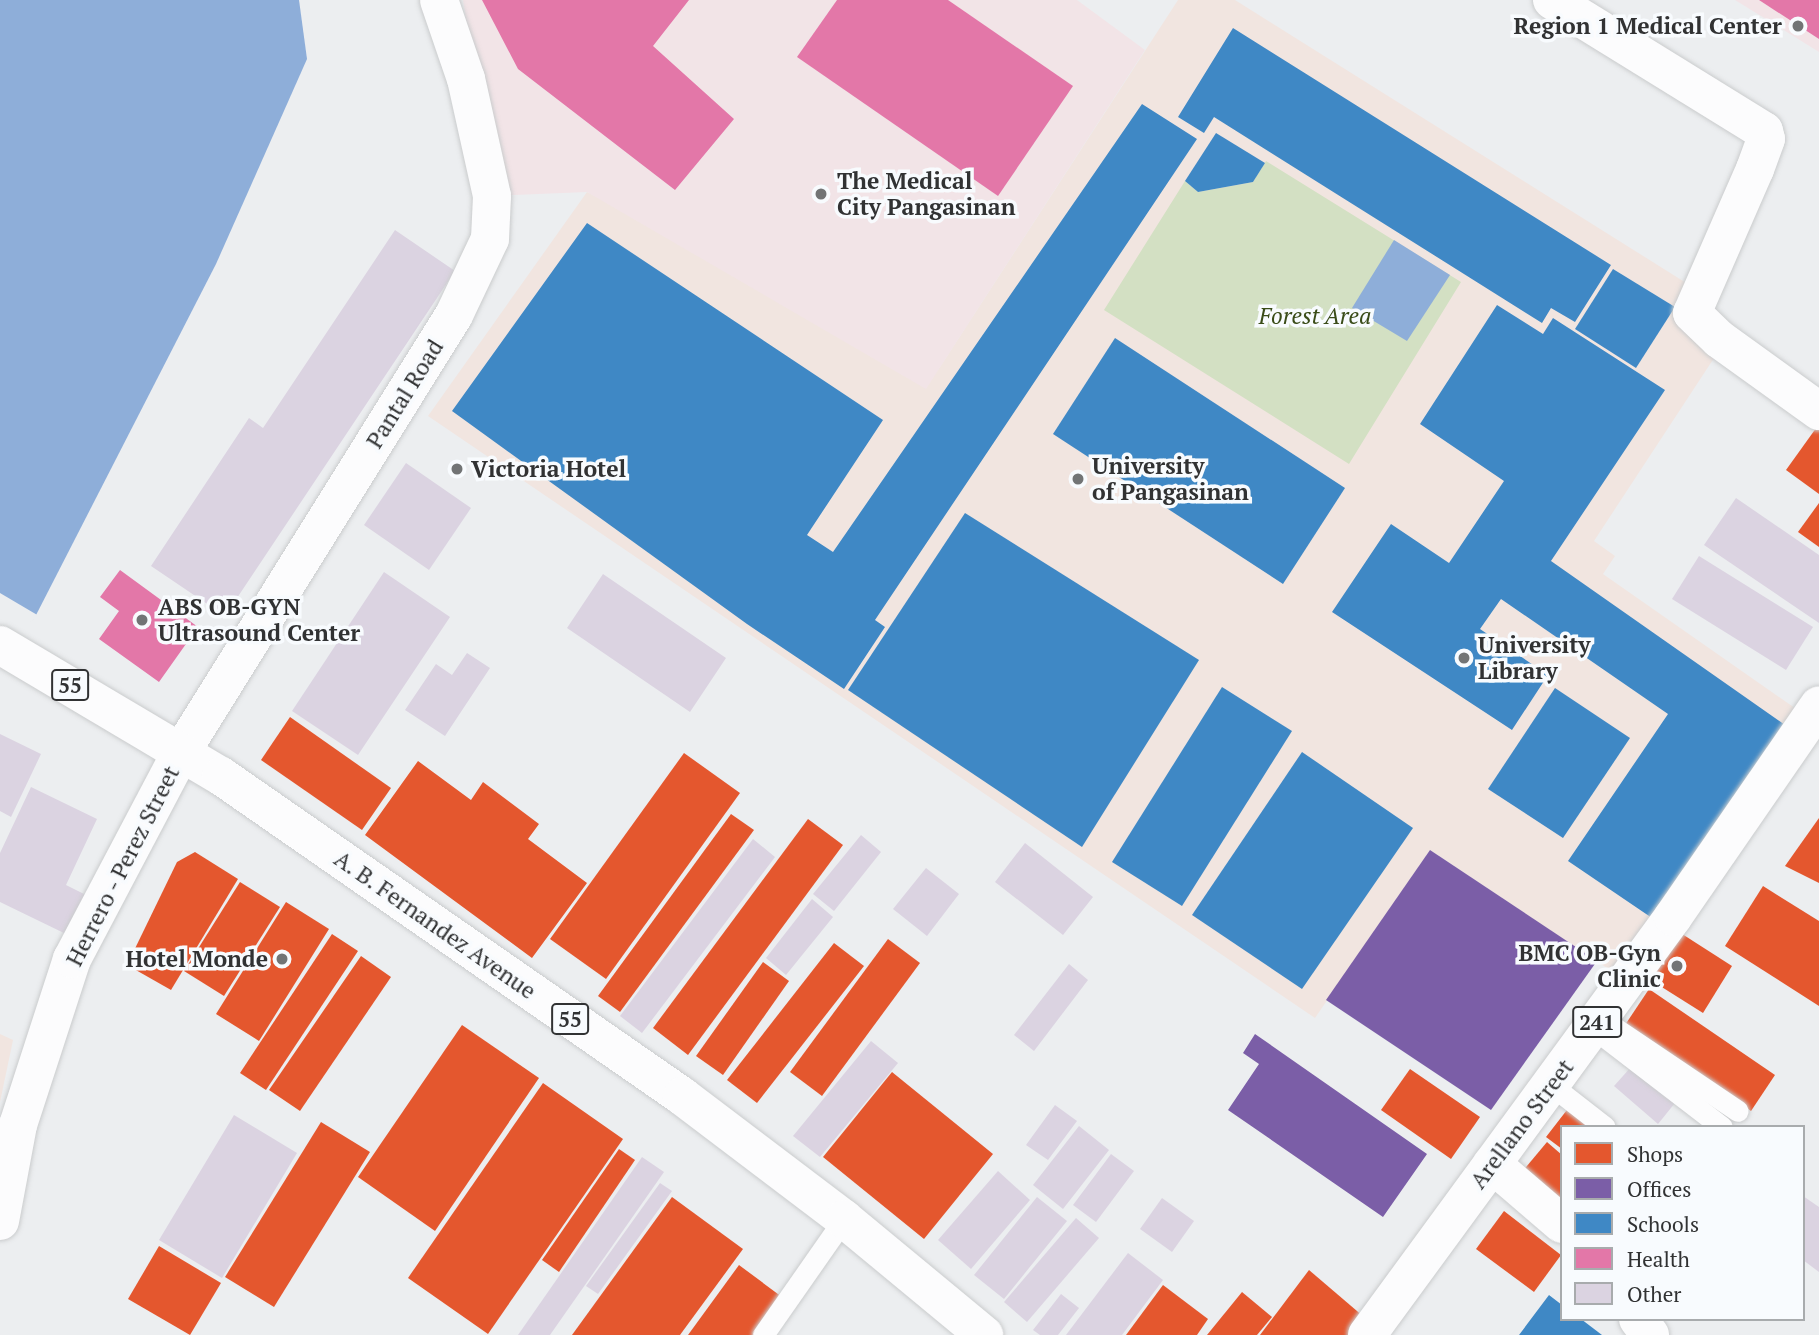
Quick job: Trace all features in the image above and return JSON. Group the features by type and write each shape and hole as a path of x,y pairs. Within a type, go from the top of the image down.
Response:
{"main road":[{"name":"Pantal Road","path":"180,754 454,315 489,239 492,196 466,79 439,0"},
{"path":"1552,0 1763,131 1766,138 1755,169 1692,313 1819,411"},
{"name":"A. B. Fernandez Avenue","path":"0,645 140,725 180,754 221,776 670,1088 844,1219 984,1335"},
{"name":"Arellano Street","path":"1367,1335 1596,1023 1819,705"},
{"name":"Herrero - Perez Street","path":"0,1220 18,1125 72,960 180,754"},
{"path":"1492,1164 1560,1222"}],"lane":[{"path":"1596,1023 1738,1111"},
{"path":"1596,1023 1721,1125"},
{"path":"1551,1085 1602,1125"},
{"path":"763,1335 844,1219"}],"shaded area":[{"name":"The Medical City Pangasinan","path":"463,0 1077,0 1145,50 926,389 587,192 492,196"},
{"name":"University of Pangasinan","path":"1178,0 1235,0 1699,291 1718,352 1594,541 1615,556 1603,574 1802,713 1619,976 1430,850 1315,1018 428,416 587,192 938,370"},
{"name":"Region 1 Medical Center","path":"1735,0 1819,0 1819,52"},
{"path":"0,1034 13,1040 0,1102"}],"green space":[{"name":"Forest Area","path":"1266,161 1461,282 1349,464 1104,310 1185,181 1198,192 1253,182"}],"water":[{"path":"0,0 299,0 307,59 216,264 34,619 0,640"},
{"path":"1394,240 1450,275 1407,341 1352,308"}],"pier":[{"path":"0,593 39,616 0,644"}],"building: Shops":[{"path":"1819,424 1819,494 1786,470"},
{"path":"1819,503 1819,547 1798,532"},
{"path":"290,717 391,788 362,830 261,760"},
{"path":"684,753 740,793 606,979 550,939"},
{"path":"418,761 471,800 483,782 539,824 528,839 587,883 532,958 365,835"},
{"path":"731,814 754,830 620,1012 598,996"},
{"path":"1819,818 1819,883 1785,866"},
{"path":"808,819 843,845 688,1055 653,1028"},
{"path":"195,852 238,879 171,990 127,965 177,862"},
{"path":"240,882 280,907 224,996 184,971"},
{"path":"1763,886 1819,921 1819,1006 1725,946"},
{"path":"286,902 329,929 259,1041 216,1014"},
{"path":"1679,932 1732,966 1703,1013 1649,979"},
{"path":"332,934 358,951 266,1090 240,1073"},
{"path":"888,939 920,963 822,1096 790,1072"},
{"path":"834,943 864,966 757,1103 727,1080"},
{"path":"361,956 391,977 300,1111 269,1090"},
{"path":"763,962 789,981 723,1075 696,1056"},
{"path":"1649,989 1775,1075 1751,1111 1625,1025"},
{"path":"462,1025 539,1078 435,1231 358,1177"},
{"path":"1410,1069 1480,1117 1451,1159 1381,1110"},
{"path":"892,1072 993,1154 924,1239 823,1157"},
{"path":"543,1083 623,1139 488,1334 408,1278"},
{"path":"1570,1106 1594,1125 1560,1125 1560,1148 1546,1137"},
{"path":"321,1122 370,1152 274,1307 225,1277"},
{"path":"1547,1142 1560,1153 1560,1205 1521,1173"},
{"path":"619,1149 635,1160 559,1272 542,1260"},
{"path":"672,1197 743,1249 680,1335 572,1335"},
{"path":"1504,1211 1560,1256 1534,1292 1476,1249"},
{"path":"159,1246 221,1283 190,1335 128,1299"},
{"path":"739,1265 786,1300 760,1335 688,1335"},
{"path":"1309,1270 1364,1317 1349,1335 1260,1335"},
{"path":"1163,1285 1208,1319 1197,1335 1126,1335"},
{"path":"1242,1292 1272,1317 1257,1335 1207,1335"}],"building: Offices":[{"path":"1430,850 1597,961 1491,1110 1326,1000"},
{"path":"1255,1034 1427,1154 1383,1217 1228,1110 1259,1064 1243,1053"}],"building: Schools":[{"path":"1233,28 1611,265 1575,322 1551,308 1542,323 1214,117 1204,133 1178,117"},
{"path":"1142,104 1197,139 875,620 885,627 844,689 747,624 452,411 587,223 883,420 807,535 833,552"},
{"path":"1216,133 1265,163 1253,182 1198,192 1185,181"},
{"path":"1613,269 1675,307 1636,368 1575,329"},
{"path":"1497,305 1543,334 1553,318 1665,390 1551,561 1785,725 1652,918 1568,861 1668,714 1501,599 1480,629 1548,675 1512,730 1332,612 1391,524 1449,563 1504,481 1420,424"},
{"path":"1115,338 1345,488 1283,584 1053,434"},
{"path":"965,513 1199,660 1082,847 848,690"},
{"path":"1222,687 1292,731 1182,906 1112,862"},
{"path":"1555,688 1630,738 1563,838 1488,789"},
{"path":"1302,752 1413,828 1302,989 1192,915"},
{"path":"1549,1295 1560,1303 1560,1321 1584,1321 1602,1335 1519,1335"}],"building: Health":[{"path":"482,0 689,0 653,46 734,119 675,190 518,69"},
{"path":"837,0 948,0 1073,86 998,196 797,57"},
{"path":"1759,0 1819,0 1819,39"},
{"path":"120,570 198,627 159,682 99,639 119,611 100,597"}],"building: Other":[{"path":"395,230 455,271 225,616 151,566 249,418 263,428"},
{"path":"406,463 471,508 429,570 364,525"},
{"path":"1736,498 1819,555 1819,623 1704,545"},
{"path":"1699,556 1813,627 1786,670 1672,599"},
{"path":"384,572 450,617 358,755 292,711"},
{"path":"603,574 726,658 690,712 567,628"},
{"path":"467,653 490,668 445,736 405,710 436,664 452,675"},
{"path":"0,734 41,754 11,817 0,811"},
{"path":"31,787 97,819 66,885 88,896 68,935 0,902 0,853"},
{"path":"861,835 881,852 834,911 813,894"},
{"path":"753,839 775,857 642,1033 620,1016"},
{"path":"1025,843 1093,897 1063,935 995,882"},
{"path":"926,868 959,894 927,936 893,909"},
{"path":"812,899 833,917 786,975 766,958"},
{"path":"1069,964 1088,980 1034,1051 1014,1035"},
{"path":"871,1041 898,1063 820,1157 793,1136"},
{"path":"1631,1067 1675,1103 1658,1124 1614,1086"},
{"path":"1055,1105 1077,1121 1048,1160 1026,1145"},
{"path":"234,1115 297,1153 222,1278 159,1240"},
{"path":"1079,1126 1109,1150 1063,1209 1033,1185"},
{"path":"1111,1154 1134,1171 1096,1222 1073,1205"},
{"path":"642,1157 664,1172 550,1335 518,1335"},
{"path":"998,1171 1030,1200 971,1269 938,1240"},
{"path":"660,1183 672,1191 598,1294 586,1286"},
{"path":"1037,1197 1067,1221 1004,1299 974,1275"},
{"path":"1805,1197 1819,1207 1819,1272 1805,1262"},
{"path":"1162,1198 1194,1221 1172,1252 1140,1229"},
{"path":"1076,1218 1099,1238 1027,1322 1004,1302"},
{"path":"1128,1253 1163,1280 1122,1335 1066,1335"},
{"path":"1061,1294 1079,1308 1058,1335 1040,1335 1033,1330"}],"place":[{"name":"Region 1 Medical Center","path":"1798,26"},
{"name":"The Medical City Pangasinan","path":"821,194"},
{"name":"Victoria Hotel","path":"457,469"},
{"name":"University of Pangasinan","path":"1078,479"},
{"name":"ABS OB-GYN Ultrasound Center","path":"142,620"},
{"name":"University Library","path":"1464,658"},
{"name":"Hotel Monde","path":"282,959"},
{"name":"BMC OB-Gyn Clinic","path":"1677,966"}]}
